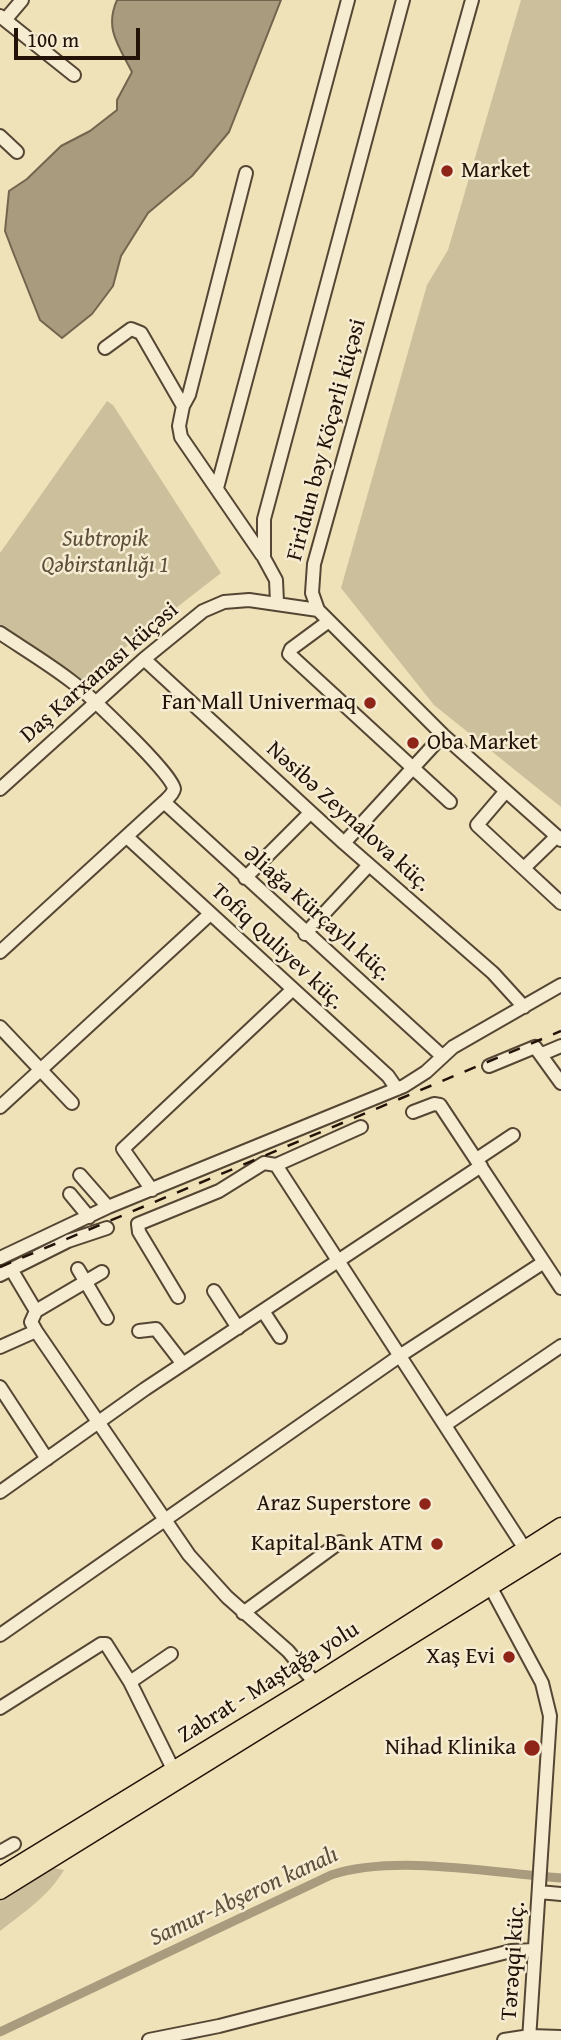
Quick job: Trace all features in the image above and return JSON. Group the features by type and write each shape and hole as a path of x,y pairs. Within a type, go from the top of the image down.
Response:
{"main road":[{"name":"Zabrat - Maştağa yolu","path":"0,1876 315,1683 487,1582 525,1549 561,1526"},
{"path":"0,1891 475,1598 487,1582 561,1543"}],"street":[{"path":"22,0 2,18 74,75"},
{"path":"217,488 348,0"},
{"path":"264,558 264,519 403,0"},
{"name":"Firidun bəy Köçərli küçəsi","path":"318,610 312,593 314,564 472,0"},
{"path":"0,136 17,152"},
{"path":"246,173 179,426 181,437 264,558 276,580 277,602"},
{"path":"106,348 131,330 141,333 183,406"},
{"name":"Daş Karxanası küçəsi","path":"0,789 144,659 190,620 212,607 236,600 277,602 318,610"},
{"path":"318,610 443,735 559,838 524,868"},
{"path":"328,621 289,654 450,802"},
{"path":"0,633 69,679 96,701 171,780 173,793 0,953"},
{"name":"Nəsibə Zeynalova küç.","path":"144,659 310,813 493,974 524,1007"},
{"path":"344,843 443,735"},
{"path":"506,791 477,825 561,903"},
{"name":"Əliağa Kürçaylı küç.","path":"164,802 305,934 442,1056"},
{"path":"245,878 310,813"},
{"name":"Tofiq Quliyev küç.","path":"127,836 388,1076 397,1089"},
{"path":"305,934 369,865"},
{"path":"0,1107 210,914"},
{"path":"0,1258 108,1207 418,1079 442,1056 561,985"},
{"path":"152,1190 123,1149 292,990"},
{"path":"0,1027 72,1103"},
{"path":"542,1054 561,1046"},
{"path":"489,1066 532,1047 542,1054 561,1083"},
{"path":"413,1112 434,1104 440,1105 561,1288"},
{"path":"178,1297 139,1232 138,1224 219,1191 264,1163 276,1165 360,1127"},
{"path":"0,1492 99,1421 479,1163 513,1135"},
{"path":"276,1165 525,1549"},
{"path":"80,1175 108,1207"},
{"path":"70,1194 89,1217"},
{"path":"36,1311 6,1272 68,1241 107,1228"},
{"path":"1,1633 401,1355 544,1262"},
{"path":"78,1269 107,1318"},
{"path":"102,1272 36,1311 31,1321 36,1331 206,1576 243,1613 288,1651 315,1683"},
{"path":"214,1291 238,1328"},
{"path":"263,1311 280,1337"},
{"path":"139,1331 156,1329 183,1364"},
{"path":"0,1347 36,1331"},
{"path":"445,1425 561,1346"},
{"path":"0,1387 47,1459"},
{"path":"243,1613 340,1542"},
{"name":"Tərəqqi küç.","path":"487,1582 524,1647 547,1699 550,1738 529,2038"},
{"path":"0,1708 101,1644 111,1648 173,1769"},
{"path":"130,1682 171,1654"},
{"path":"0,1852 14,1844"},
{"path":"539,1888 561,1894"},
{"path":"149,2040 219,2026 511,1951 535,1950"},
{"path":"504,2040 561,2038"}],"green space":[{"path":"521,0 561,0 561,807 434,705 341,588 427,285 448,250"},
{"name":"Subtropik Qəbirstanlığı 1","path":"107,401 113,405 221,573 82,681 0,625 0,553"},
{"path":"54,1868 64,1870 51,1888 0,1931 0,1902"}],"shaded area":[{"path":"117,0 281,0 229,132 192,176 148,213 121,256 113,286 92,314 62,338 40,320 5,231 9,191 27,179 61,146 90,131 117,110 117,100 132,72 113,29 113,10"}],"waterway":[{"name":"Samur-Abşeron kanalı","path":"0,2032 331,1875 356,1869 414,1865 561,1878"}],"railway":[{"path":"0,1267 561,1031"}],"place":[{"name":"Market","path":"447,171"},
{"name":"Fan Mall Univermaq","path":"370,703"},
{"name":"Oba Market","path":"413,743"},
{"name":"Araz Superstore","path":"425,1504"},
{"name":"Kapital Bank ATM","path":"437,1544"},
{"name":"Xaş Evi","path":"509,1657"},
{"name":"Nihad Klinika","path":"532,1748"}]}
